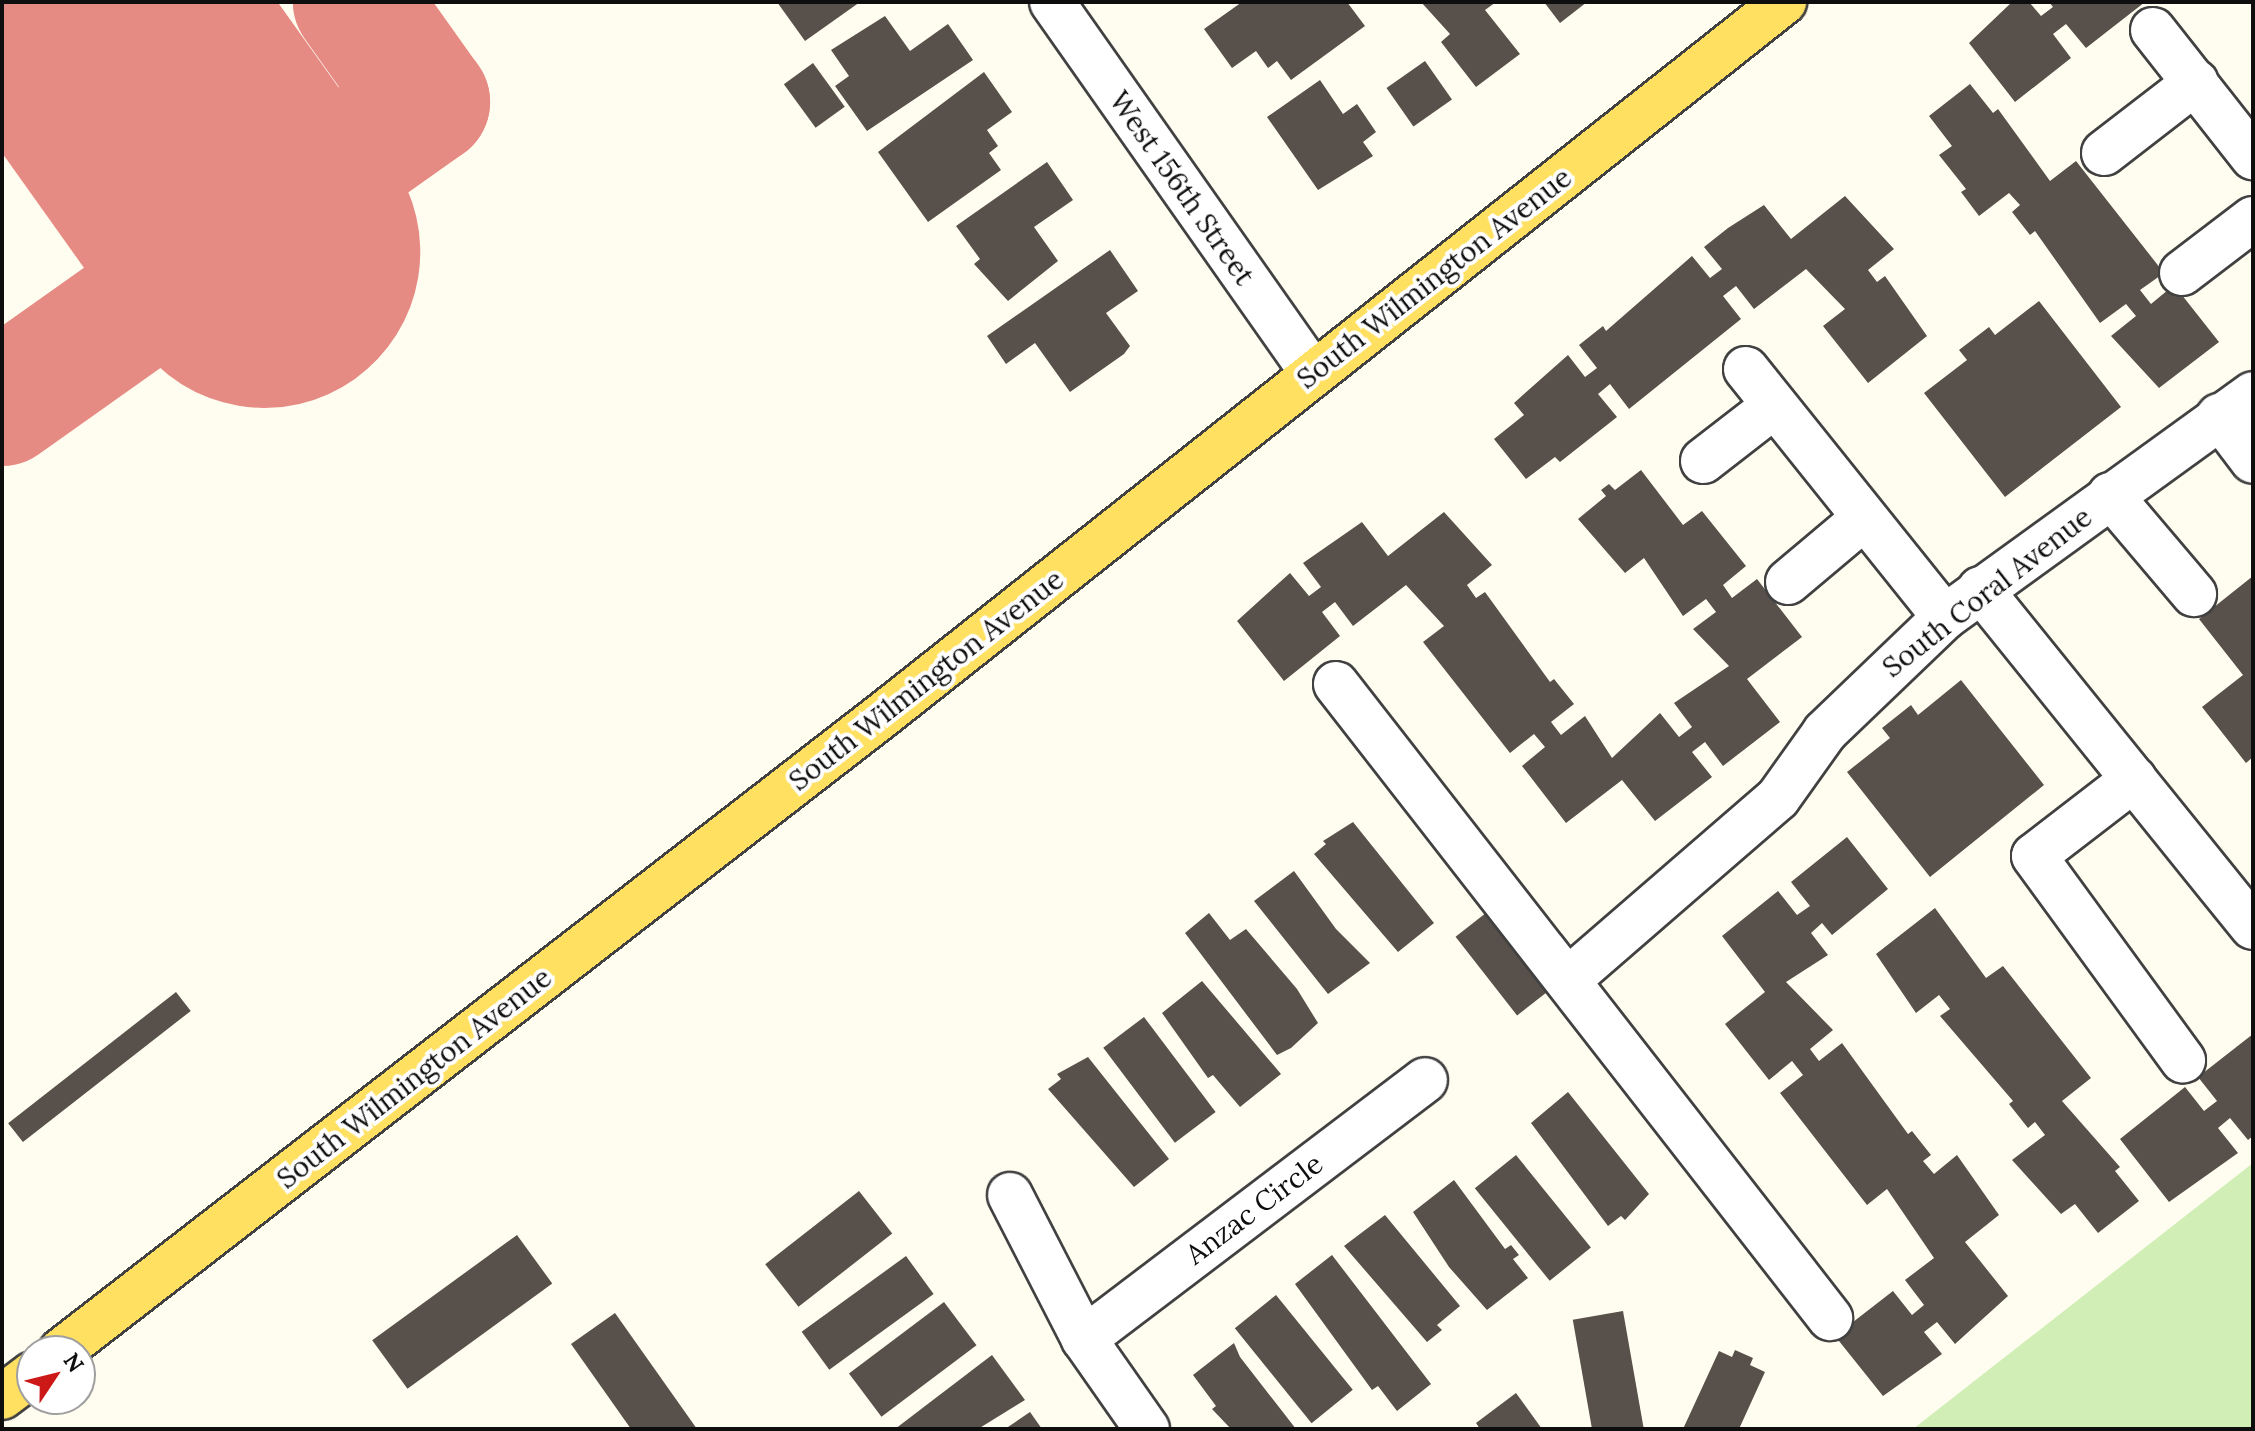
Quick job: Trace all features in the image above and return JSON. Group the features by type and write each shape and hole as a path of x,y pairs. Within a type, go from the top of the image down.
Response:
{"main road":[{"name":"South Wilmington Avenue","path":"82,1335 884,714 1784,2"}],"street":[{"name":"West 156th Street","path":"1052,2 1313,374"},
{"path":"2153,30 2253,157"},
{"path":"2104,153 2196,82"},
{"path":"2182,273 2253,219"},
{"path":"1746,369 1945,617"},
{"path":"2236,405 2253,461"},
{"name":"South Coral Avenue","path":"1569,979 1778,798 1825,732 1945,617 2236,405"},
{"path":"1703,461 1774,406"},
{"path":"2110,495 2194,594"},
{"path":"1788,582 1864,518"},
{"path":"1980,589 2253,927"},
{"path":"1336,684 1569,979 1830,1318"},
{"path":"2134,779 2034,856 2183,1060"},
{"name":"Anzac Circle","path":"1084,1339 1425,1080"},
{"path":"1010,1195 1084,1339 1147,1429"}],"green space":[{"path":"2253,1163 2253,1429 1913,1429"}],"building":[{"path":"777,2 860,2 805,41"},
{"path":"1242,2 1347,2 1365,26 1291,80 1277,61 1268,68 1256,51 1232,68 1204,29"},
{"path":"1421,2 1496,2 1485,10 1520,54 1476,87 1441,42 1450,34"},
{"path":"1544,2 1587,2 1560,23"},
{"path":"2012,2 2029,2 2041,16 2053,7 2049,2 2145,2 2086,48 2066,24 2053,34 2071,58 2015,102 1969,43"},
{"path":"885,16 910,51 948,24 973,60 867,131 835,86 849,76 831,50"},
{"path":"1425,61 1452,100 1413,126 1386,88"},
{"path":"813,63 845,107 816,128 784,84"},
{"path":"984,72 1012,112 987,130 998,146 989,153 1001,170 928,222 878,152"},
{"path":"1320,80 1343,114 1357,104 1376,132 1363,142 1373,156 1318,190 1267,117"},
{"path":"1970,84 1993,113 1998,109 2050,181 2076,161 2164,273 2140,290 2151,304 2174,285 2219,342 2159,388 2111,336 2136,316 2126,304 2100,323 2035,231 2030,235 2012,212 2020,205 2009,193 1979,216 1961,192 1966,189 1939,155 1952,146 1929,116"},
{"path":"1047,162 1073,200 1034,227 1058,261 1008,301 974,264 980,259 956,226"},
{"path":"1845,196 1894,249 1868,270 1877,282 1885,276 1927,336 1868,383 1823,326 1845,309 1806,269 1754,309 1736,286 1723,296 1741,319 1629,409 1610,384 1598,394 1617,417 1560,462 1555,457 1526,479 1494,439 1524,415 1514,403 1568,355 1585,377 1597,368 1579,345 1603,326 1606,331 1692,256 1710,278 1722,269 1704,247 1728,228 1764,205 1791,239"},
{"path":"1110,250 1138,291 1106,313 1130,346 1124,354 1070,392 1035,343 1006,364 987,336"},
{"path":"2039,301 2121,407 2005,497 1924,393 1967,360 1959,350 1989,327 1995,335"},
{"path":"1641,470 1683,525 1702,511 1746,566 1723,585 1732,598 1757,579 1802,637 1747,679 1780,722 1723,766 1705,742 1692,752 1712,777 1655,821 1622,780 1566,823 1522,766 1545,747 1534,734 1510,753 1423,642 1444,626 1406,585 1353,626 1335,602 1322,612 1340,636 1284,681 1237,621 1290,573 1309,596 1321,587 1303,563 1362,522 1388,556 1444,512 1492,565 1467,585 1476,598 1485,592 1550,682 1554,679 1574,704 1551,722 1561,735 1585,716 1612,758 1660,713 1679,737 1692,727 1674,703 1729,666 1693,629 1716,612 1706,599 1683,616 1644,558 1625,573 1578,519 1606,496 1601,490 1609,484 1615,490"},
{"path":"2253,576 2253,757 2246,763 2202,707 2243,675 2199,619"},
{"path":"1961,680 2044,785 1930,877 1847,772 1890,738 1882,728 1911,705 1918,715"},
{"path":"1353,822 1434,923 1398,952 1314,854 1326,844 1323,841"},
{"path":"1847,837 1888,889 1832,935 1822,923 1811,933 1828,955 1786,982 1833,1030 1810,1049 1819,1061 1842,1043 1908,1134 1912,1131 1931,1155 1923,1161 1934,1174 1957,1155 1999,1215 1965,1242 2008,1296 1955,1344 1937,1322 1924,1332 1942,1354 1883,1396 1835,1336 1893,1291 1912,1315 1924,1305 1905,1280 1934,1258 1887,1189 1867,1205 1780,1093 1803,1075 1792,1061 1769,1080 1725,1024 1765,992 1722,936 1778,891 1797,915 1810,906 1791,882"},
{"path":"1294,871 1336,929 1370,963 1328,994 1254,901"},
{"path":"1935,908 1986,978 2003,966 2091,1078 2062,1101 2120,1167 2115,1171 2139,1201 2098,1233 2075,1204 2061,1214 2012,1160 2045,1135 2035,1122 2028,1128 2009,1104 2013,1101 1940,1016 1950,1009 1939,995 1916,1013 1876,954"},
{"path":"1491,909 1553,988 1517,1016 1456,937"},
{"path":"1209,913 1230,940 1246,929 1297,989 1318,1023 1291,1048 1277,1055 1185,933"},
{"path":"1202,981 1281,1074 1240,1107 1213,1075 1208,1078 1162,1013"},
{"path":"176,992 191,1011 23,1142 8,1123"},
{"path":"1144,1017 1216,1112 1175,1143 1103,1048"},
{"path":"2253,1034 2253,1136 2248,1140 2230,1118 2218,1128 2238,1153 2169,1202 2120,1139 2185,1087 2204,1111 2217,1101 2198,1077"},
{"path":"1088,1057 1169,1159 1134,1187 1048,1089 1061,1079 1057,1074"},
{"path":"1568,1092 1649,1194 1625,1220 1621,1216 1608,1226 1531,1123"},
{"path":"1516,1155 1591,1247 1550,1281 1475,1188"},
{"path":"1454,1180 1505,1249 1511,1245 1519,1255 1513,1259 1528,1278 1487,1310 1449,1267 1413,1212"},
{"path":"859,1191 892,1234 798,1307 765,1264"},
{"path":"1385,1215 1460,1306 1437,1325 1442,1330 1427,1342 1344,1246"},
{"path":"517,1235 552,1284 407,1389 372,1340"},
{"path":"1332,1255 1431,1384 1397,1411 1378,1386 1372,1390 1295,1284"},
{"path":"906,1256 934,1294 829,1370 802,1332"},
{"path":"1276,1295 1353,1390 1312,1423 1235,1328"},
{"path":"944,1302 976,1345 881,1417 849,1374"},
{"path":"1623,1311 1644,1429 1592,1429 1573,1320"},
{"path":"615,1313 697,1429 631,1429 571,1344"},
{"path":"1234,1343 1240,1357 1296,1429 1231,1429 1212,1409 1216,1406 1193,1375"},
{"path":"1735,1350 1753,1358 1750,1365 1765,1372 1739,1429 1683,1429 1719,1351 1732,1357"},
{"path":"992,1355 1025,1400 978,1429 895,1429"},
{"path":"1516,1393 1542,1429 1480,1429 1476,1423"},
{"path":"1030,1412 1042,1429 1005,1429"}],"taxiway":[{"path":"2,403 427,102 356,2"}],"runway":[{"path":"86,2 264,252"}]}
